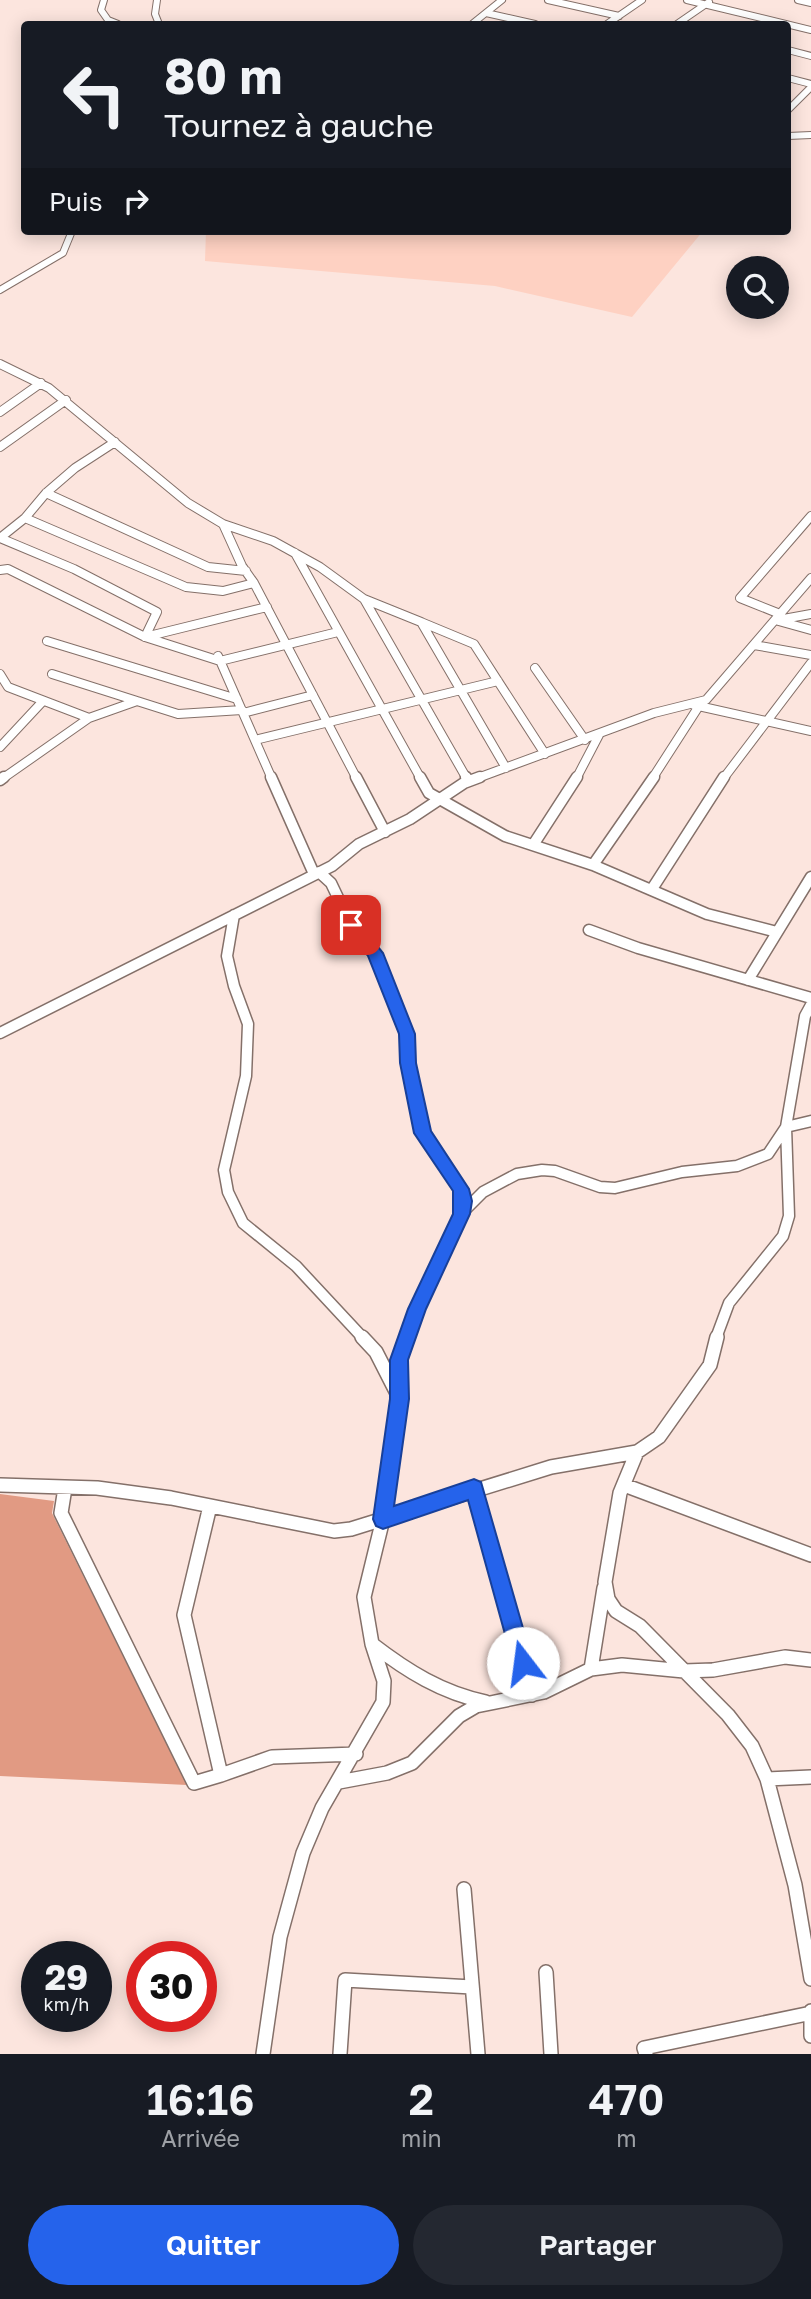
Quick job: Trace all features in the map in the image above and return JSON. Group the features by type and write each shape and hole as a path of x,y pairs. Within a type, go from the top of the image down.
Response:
{"street":[{"path":"104,0 101,10 104,16 113,21"},
{"path":"157,0 155,14 158,21"},
{"path":"476,21 502,0"},
{"path":"548,0 619,16"},
{"path":"612,21 642,0"},
{"path":"687,0 774,21"},
{"path":"682,21 712,0"},
{"path":"797,0 811,3"},
{"path":"486,13 522,21"},
{"path":"791,25 811,30"},
{"path":"791,51 811,56"},
{"path":"791,79 811,85 791,107"},
{"path":"791,136 811,135"},
{"path":"0,289 63,253 70,235"},
{"path":"0,364 41,383 66,400 188,503 223,524 273,541 320,567 364,599 474,644 545,754"},
{"path":"0,412 41,383"},
{"path":"0,447 66,400"},
{"path":"115,442 75,468 46,493 25,518 0,538 74,569 157,612 145,637"},
{"path":"46,493 208,566 246,572"},
{"path":"811,516 740,598 811,630"},
{"path":"25,518 186,587 223,591 254,583"},
{"path":"223,524 384,832"},
{"path":"295,553 429,793 505,836 593,864 707,914 777,932"},
{"path":"0,570 8,569 145,637 218,657 338,632"},
{"path":"0,1033 332,866 359,844 442,800 468,782 654,713 706,700 810,580"},
{"path":"364,599 468,782"},
{"path":"145,637 267,607"},
{"path":"778,617 811,614"},
{"path":"421,622 506,768"},
{"path":"47,641 237,699"},
{"path":"754,645 811,655"},
{"path":"218,657 317,873 331,883 351,925 375,953 407,1034 408,1063 423,1133 461,1189 463,1201 461,1214 409,1330 399,1360 400,1399 383,1519 364,1597 372,1644 384,1681 383,1702 316,1821 291,1884 274,1962 263,2054"},
{"path":"535,668 585,740"},
{"path":"652,889 713,792 809,669"},
{"path":"0,674 8,687 89,718"},
{"path":"52,674 178,713 242,711 313,695"},
{"path":"255,740 381,707 498,681"},
{"path":"0,695 8,687"},
{"path":"0,747 43,701"},
{"path":"0,780 89,718 137,701"},
{"path":"694,705 811,730"},
{"path":"593,864 673,749 694,705"},
{"path":"533,845 589,758 599,735"},
{"path":"748,979 811,877"},
{"path":"234,915 227,956 234,986 248,1024 246,1076 224,1170 228,1192 243,1223 296,1266 376,1352 400,1399"},
{"path":"589,930 638,948 811,998"},
{"path":"0,1485 97,1488 210,1506 334,1531 351,1529 474,1488 551,1467 637,1451 659,1437 710,1365 720,1322 729,1303 783,1236 789,1216 786,1127 805,1016 811,1005"},
{"path":"461,1214 483,1192 517,1174 555,1171 600,1187 615,1188 682,1172 737,1166 768,1154 786,1127 811,1121"},
{"path":"590,1669 624,1485 637,1451"},
{"path":"624,1485 811,1556"},
{"path":"65,1488 61,1513 194,1783 272,1757 356,1754"},
{"path":"474,1488 532,1695"},
{"path":"210,1506 184,1615 221,1775"},
{"path":"605,1582 608,1599 616,1611 640,1626 728,1715 752,1746 766,1779 795,1885 811,1979"},
{"path":"372,1644 410,1674 460,1698 492,1703"},
{"path":"339,1782 387,1773 412,1763 459,1716 476,1706 544,1692 590,1669 622,1665 713,1671 785,1657 811,1660"},
{"path":"766,1779 811,1777"},
{"path":"464,1889 478,2054"},
{"path":"546,1972 551,2054"},
{"path":"340,2054 345,1980 472,1987"},
{"path":"646,2054 644,2048 811,2012 811,2036"}],"shaded area":[{"path":"206,235 700,235 632,317 495,286 205,261"},
{"path":"0,1494 54,1501 52,1513 187,1785 0,1776"}],"route":[{"path":"351,925 375,953 407,1034 408,1063 423,1133 461,1189 463,1201 461,1214 417,1309 399,1360 400,1399 383,1519 474,1488 523,1663"}]}
